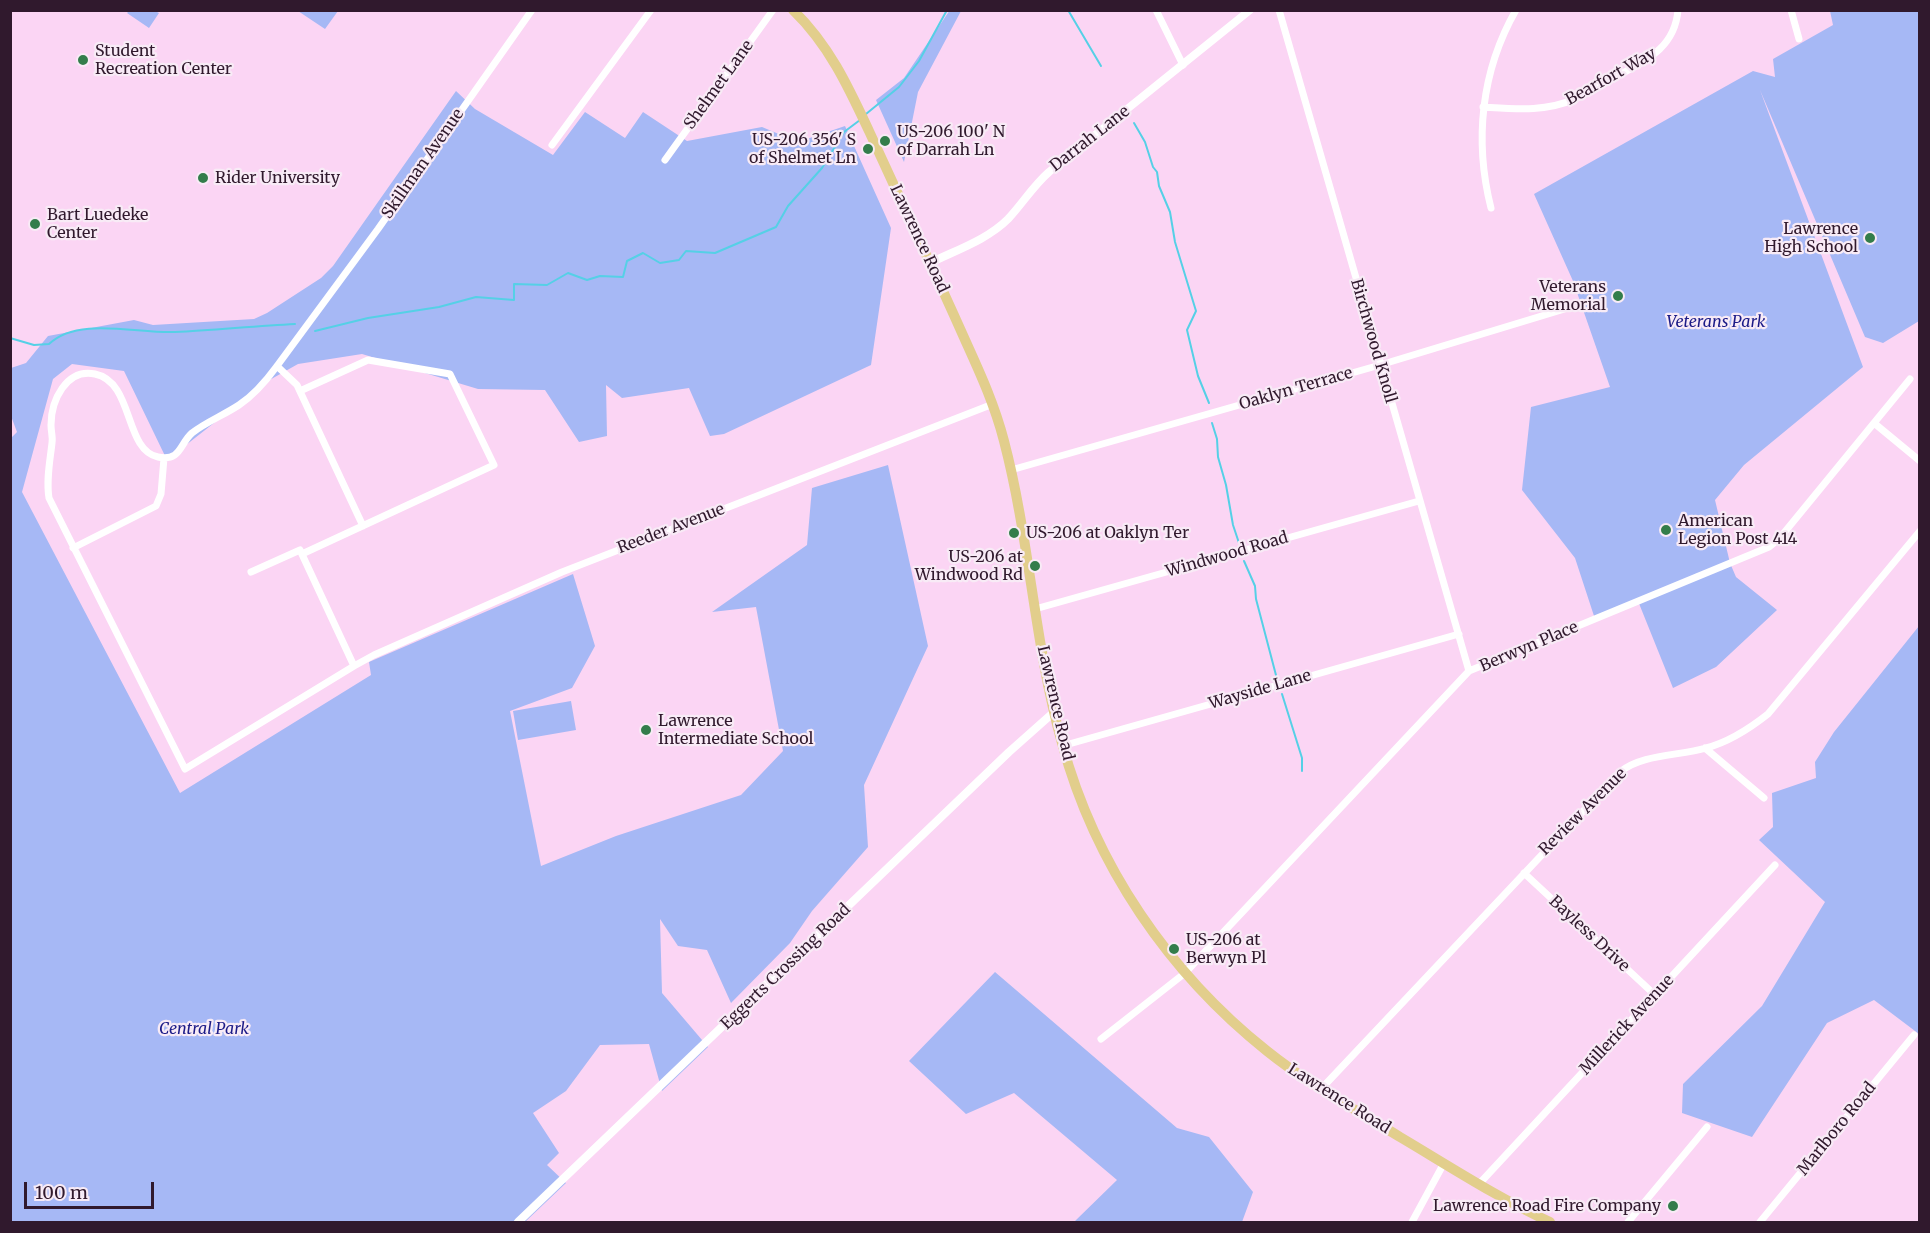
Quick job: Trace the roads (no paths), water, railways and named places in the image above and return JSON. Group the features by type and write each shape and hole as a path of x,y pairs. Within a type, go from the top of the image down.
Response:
{"main road":[{"name":"Lawrence Road","path":"793,10 830,53 841,73 993,404 1011,470 1062,746 1082,804 1109,863 1147,925 1185,974 1236,1026 1268,1052 1321,1089 1479,1184 1550,1222"}],"street":[{"name":"Skillman Avenue","path":"164,458 179,452 191,434 240,405 254,393 277,366 378,229 532,10"},
{"path":"552,145 651,10"},
{"name":"Shelmet Lane","path":"665,160 773,10"},
{"path":"1156,10 1183,65"},
{"name":"Darrah Lane","path":"930,263 994,231 1008,219 1029,191 1049,172 1250,10"},
{"name":"Birchwood Knoll","path":"1279,10 1469,671"},
{"path":"1491,208 1481,150 1483,107 1493,62 1516,10"},
{"name":"Bearfort Way","path":"1483,107 1539,110 1562,105 1575,99 1653,56 1662,48 1674,30 1678,10"},
{"path":"1791,10 1799,39"},
{"name":"Oaklyn Terrace","path":"1011,470 1380,365 1581,304"},
{"path":"300,391 368,360 450,374 494,465 302,554"},
{"path":"277,366 300,391 363,526"},
{"path":"88,373 97,374 112,382 145,450 151,455 164,458 161,494 156,506 73,548 51,502 48,487 53,437 51,424 57,397 66,383 88,373"},
{"name":"Berwyn Place","path":"1101,1039 1185,974 1469,671 1769,547 1779,539 1910,379"},
{"name":"Reeder Avenue","path":"73,548 185,769 374,655 562,572 993,404"},
{"path":"1874,423 1920,461"},
{"name":"Windwood Road","path":"1035,609 1419,501"},
{"name":"Review Avenue","path":"1321,1089 1627,766 1705,748 1739,735 1768,714 1920,531"},
{"path":"251,572 300,550 354,666"},
{"name":"Wayside Lane","path":"1062,746 1459,634"},
{"name":"Eggerts Crossing Road","path":"518,1222 1009,752 1054,712"},
{"path":"1705,748 1764,798"},
{"name":"Millerick Avenue","path":"1479,1184 1775,865"},
{"name":"Bayless Drive","path":"1524,873 1655,995"},
{"name":"Marlboro Road","path":"1760,1222 1914,1035"},
{"path":"1628,1222 1707,1127"},
{"path":"1412,1222 1444,1163"}],"waterway":[{"path":"866,114 899,87 919,61 947,10"},
{"path":"1068,10 1101,66"},
{"path":"315,331 368,318 439,307 476,297 514,300 514,284 547,285 568,273 587,280 600,276 623,277 627,261 643,253 660,263 679,260 686,251 715,253 776,227 788,206 822,168 844,132 860,120"},
{"path":"1134,123 1145,142 1170,212 1175,242 1196,311 1187,330 1198,376 1209,403"},
{"path":"10,338 34,345 49,344 61,336 92,328 175,332 295,324"},
{"path":"1212,423 1233,525 1239,543"},
{"path":"1244,561 1255,586 1256,599 1277,679"},
{"path":"1282,694 1302,758 1302,771"}],"place":[{"name":"Student Recreation Center","path":"83,60"},
{"name":"US-206 100' N of Darrah Ln","path":"885,141"},
{"name":"US-206 356' S of Shelmet Ln","path":"868,149"},
{"name":"Rider University","path":"203,178"},
{"name":"Bart Luedeke Center","path":"35,224"},
{"name":"Lawrence High School","path":"1870,238"},
{"name":"Veterans Memorial","path":"1618,296"},
{"name":"American Legion Post 414","path":"1666,530"},
{"name":"US-206 at Oaklyn Ter","path":"1014,533"},
{"name":"US-206 at Windwood Rd","path":"1035,566"},
{"name":"Lawrence Intermediate School","path":"646,730"},
{"name":"US-206 at Berwyn Pl","path":"1174,949"},
{"name":"Lawrence Road Fire Company","path":"1673,1206"}],"park label":[{"name":"Veterans Park","path":"1716,322"},
{"name":"Central Park","path":"204,1029"}]}
